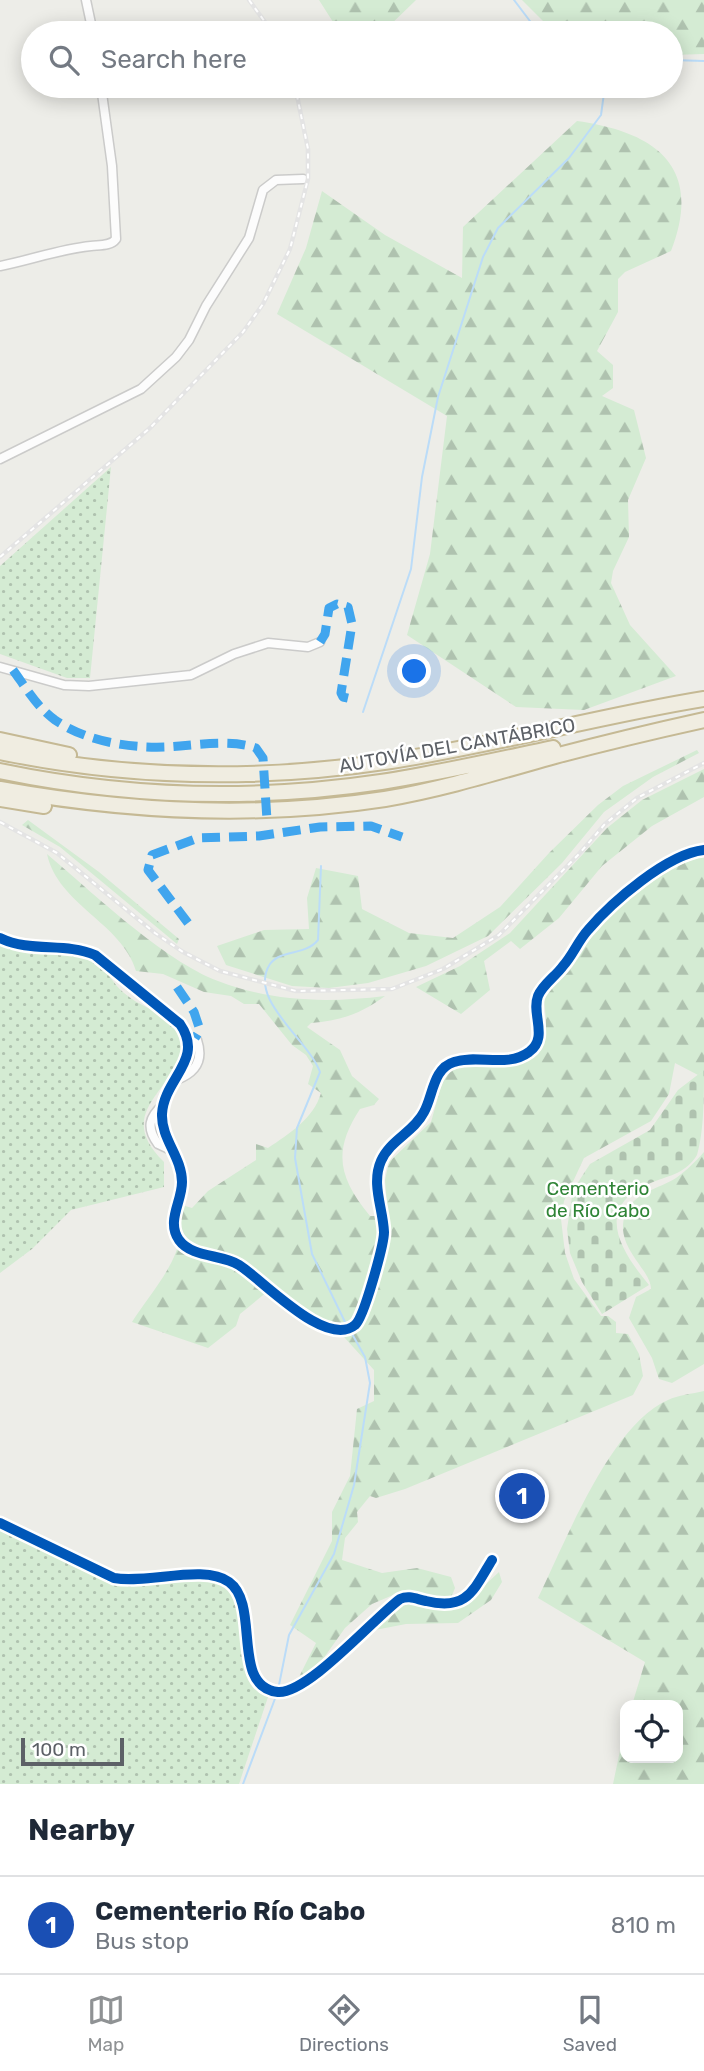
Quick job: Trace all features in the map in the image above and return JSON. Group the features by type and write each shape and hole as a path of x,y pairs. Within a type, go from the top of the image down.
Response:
{"highway":[{"name":"AUTOVÍA DEL CANTÁBRICO","path":"0,752 88,767 167,774 240,775 311,771 452,750 704,699"},
{"name":"AUTOVÍA DEL CANTÁBRICO","path":"0,771 82,785 150,792 225,794 308,791 411,777 704,719"},
{"path":"0,799 98,813 189,817 286,812 471,780 600,744 704,719"},
{"path":"0,740 84,758 151,767 234,772 311,771"},
{"path":"0,789 97,805 185,811 285,810 344,804"}],"street":[{"path":"86,0 90,21"},
{"path":"0,266 30,260 57,250 114,243 117,229 103,98"},
{"path":"0,459 141,389 155,377 189,340 206,306 249,238 263,190 276,180 303,179"},
{"path":"0,667 64,685 89,686 191,675 234,654 268,643 309,647 320,642"},
{"path":"0,938 25,947 79,950 95,955 177,1020 187,1036 188,1060 163,1105 163,1125 182,1182 174,1224 183,1245 237,1264 310,1319 328,1328 342,1331 356,1324 365,1311 383,1242 377,1188 379,1165 390,1147 422,1116 442,1070 458,1061 513,1058 531,1051 539,1037 538,997 588,929 665,865 686,854 704,850"},
{"path":"0,1523 114,1578 134,1581 212,1574 229,1581 241,1592 251,1668 259,1682 278,1692 302,1686 400,1599 411,1597 450,1605 461,1601 474,1589 492,1560"}],"green space":[{"path":"319,0 416,0 394,21 332,21"},
{"path":"522,0 704,0 704,54 683,55 683,21 543,21"},
{"path":"577,121 605,126 650,145 666,158 676,175 681,196 680,221 671,251 625,272 618,279 618,312 597,351 613,365 613,388 602,396 634,410 646,458 628,500 629,537 613,571 611,583 630,625 676,676 584,710 516,707 407,635 430,554 447,416 277,314 306,248 322,191 385,235 462,278 463,227"},
{"path":"111,467 90,678 67,678 0,654 0,566"},
{"path":"697,750 699,753 653,777 604,812 562,863 488,936 426,966 368,983 329,988 292,986 226,965 217,946 264,930 309,929 307,898 316,868 358,876 362,909 409,933 453,938 500,907 598,805 623,786"},
{"path":"704,769 704,797 652,826 602,866 559,918 520,949 511,941 484,961 490,990 461,1014 416,987 460,966 510,933 607,828 642,800"},
{"path":"28,820 99,872 179,939 177,944 60,847 22,825"},
{"path":"47,854 152,942 218,981 259,993 300,999 342,1000 385,996 351,1015 311,1023 307,1027 340,1050 352,1076 379,1099 374,1105 360,1109 345,1139 343,1152 343,1164 351,1189 370,1216 388,1216 385,1180 389,1162 431,1122 445,1072 472,1066 516,1063 528,1060 538,1053 546,1031 544,998 570,970 594,934 622,906 655,880 689,861 704,857 704,1070 698,1075 675,1063 669,1094 651,1121 584,1158 564,1201 561,1219 565,1253 574,1279 601,1316 608,1316 616,1322 616,1333 628,1334 639,1354 643,1376 633,1395 405,1489 376,1498 370,1496 357,1512 358,1522 345,1538 342,1560 382,1573 417,1568 451,1577 455,1588 451,1598 400,1592 372,1604 345,1628 323,1659 297,1681 316,1643 290,1625 332,1541 332,1512 350,1476 357,1409 374,1401 374,1370 334,1326 293,1304 273,1287 240,1314 236,1326 208,1348 132,1322 162,1279 176,1252 182,1205 192,1208 208,1191 256,1160 256,1144 268,1148 307,1118 321,1093 308,1084 313,1066 259,1004 244,1004 231,996 204,992 163,974 136,971 129,954 118,940 64,887 53,872"},
{"path":"0,944 19,950 80,955 96,962 118,988 134,1001 170,1021 180,1040 182,1055 148,1107 144,1119 145,1132 151,1146 164,1162 164,1187 71,1210 32,1249 0,1273"},
{"name":"Cementerio de Río Cabo","path":"704,1070 704,1102 697,1155 683,1170 634,1192 623,1203 617,1216 621,1243 649,1285 602,1314 582,1282 570,1253 567,1229 573,1190 590,1164 650,1130 678,1090"},
{"path":"704,1152 704,1364 672,1383 659,1379 652,1358 629,1318 636,1297 651,1289 628,1247 623,1227 625,1215 634,1201 676,1178"},
{"path":"704,1391 704,1784 613,1784 620,1751 620,1763 683,1763 683,1700 634,1700 645,1662 538,1598 591,1488 608,1459 647,1413 668,1400"},
{"path":"0,1528 104,1579 141,1583 182,1577 207,1577 217,1580 230,1590 237,1602 247,1666 255,1681 269,1694 239,1784 0,1784"},
{"path":"499,1572 502,1582 491,1600 458,1623 406,1624 375,1630 386,1617 404,1604 421,1602 460,1608"}],"waterway":[{"path":"514,0 530,21"},
{"path":"683,60 704,61"},
{"path":"363,712 411,569 422,477 438,397 483,257 498,228 569,158 601,115 603,98"},
{"path":"321,866 318,940 307,948 275,959 265,977 266,991 273,1005 320,1072 297,1128 295,1158 312,1254 346,1324"},
{"path":"279,1685 289,1635 334,1554 354,1485 370,1383 365,1357 351,1332"},
{"path":"243,1784 276,1696"}],"railway":[{"path":"249,0 264,21"},
{"path":"0,557 150,428 243,332 263,304 290,249 308,179 308,149 297,98"},
{"path":"0,822 57,853 155,933 183,952 220,971 296,991 392,989 443,969 499,935 605,824 637,798 704,763"}],"marked path":[{"path":"320,642 325,634 329,608 337,604 348,607 352,624 341,693 343,697 356,700"},
{"path":"13,670 32,697 55,720 99,740 149,747 228,743 256,748 263,758 267,820"},
{"path":"188,923 148,870 152,855 198,838 259,836 320,827 371,826 402,837"},
{"path":"177,987 194,1012 200,1030 195,1038"}],"cycle path":[{"path":"0,938 12,943 72,949 95,955 180,1024 188,1048 186,1059 164,1101 162,1114 165,1132 179,1164 182,1182 174,1219 175,1233 191,1250 239,1265 312,1321 328,1328 343,1330 355,1325 359,1319 381,1251 384,1232 377,1178 381,1161 390,1147 420,1119 442,1070 447,1065 463,1060 512,1059 529,1052 538,1040 538,996 567,962 588,930 641,881 674,860 704,850"},
{"path":"0,1523 114,1578 143,1579 191,1574 218,1577 229,1582 238,1593 243,1608 250,1661 255,1676 263,1687 278,1692 291,1689 323,1669 400,1599 410,1597 440,1603 460,1601 474,1589 492,1560"}],"place":[{"name":"Cementerio Río Cabo","path":"522,1496"}]}
